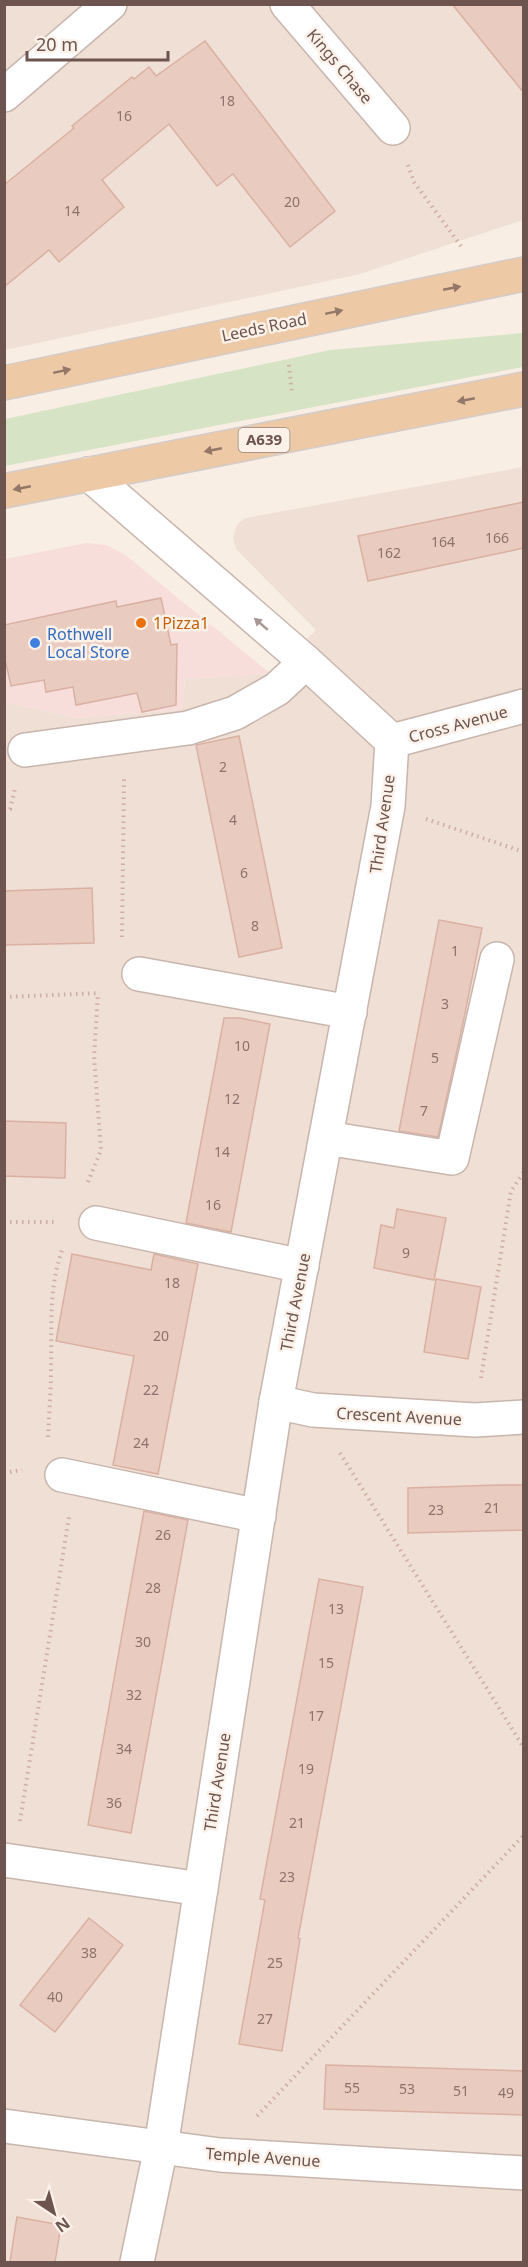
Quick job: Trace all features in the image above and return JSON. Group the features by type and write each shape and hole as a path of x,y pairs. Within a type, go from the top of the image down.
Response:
{"main road":[{"name":"Leeds Road","path":"4,383 524,274"},
{"name":"A639","path":"4,491 524,389"}],"street":[{"path":"4,94 110,4"},
{"name":"Kings Chase","path":"287,4 393,129"},
{"path":"89,474 306,662 392,741"},
{"path":"25,750 188,728 235,713 277,689 306,662"},
{"name":"Cross Avenue","path":"392,741 524,706"},
{"name":"Third Avenue","path":"137,2262 161,2147 276,1402 388,806 392,741"},
{"path":"326,1138 452,1158 497,959"},
{"path":"139,974 350,1012"},
{"path":"96,1223 302,1266"},
{"name":"Crescent Avenue","path":"276,1402 313,1410 475,1420 524,1417"},
{"path":"69,1477 259,1516"},
{"path":"9,1860 201,1889"},
{"name":"Temple Avenue","path":"4,2126 220,2155 524,2173"}],"path":[{"path":"284,323 296,434"},
{"path":"122,940 124,737"},
{"path":"388,806 524,852"},
{"path":"4,997 106,992"},
{"path":"475,1420 511,1191 524,1172"},
{"path":"4,1222 96,1223"},
{"path":"313,1410 524,1748"},
{"path":"9,1860 69,1477"},
{"path":"220,2155 524,1835"}],"shaded area":[{"path":"5,5 523,5 523,220 360,274 5,350"},
{"path":"523,467 523,2262 5,2262 5,702 75,718 182,710 185,679 271,674 316,630 236,549 233,537 241,521 246,518"},
{"path":"86,543 106,545 124,554 271,674 185,679 182,710 75,718 5,702 5,559"}],"green space":[{"path":"523,333 523,367 5,466 5,419 330,350"}],"building":[{"path":"452,4 524,4 524,93"},
{"path":"205,41 335,211 290,247 233,174 217,186 169,124 102,180 124,207 59,262 49,250 4,287 4,185 132,77 134,79 149,67 156,76"},
{"path":"524,502 524,548 368,581 358,536"},
{"path":"161,598 171,645 177,644 176,705 142,712 137,693 76,705 73,687 46,692 44,680 11,686 4,655 4,625 116,601 117,607"},
{"path":"239,736 282,948 239,957 196,745"},
{"path":"92,888 94,943 4,945 4,891"},
{"path":"439,920 482,928 438,1137 399,1131"},
{"path":"224,1018 240,1018 270,1024 231,1232 186,1223"},
{"path":"4,1121 66,1123 65,1178 4,1176"},
{"path":"397,1209 446,1218 434,1280 374,1268 381,1225 394,1228"},
{"path":"72,1254 151,1270 154,1254 198,1264 158,1474 113,1465 134,1356 56,1341"},
{"path":"436,1279 481,1287 468,1359 424,1352"},
{"path":"524,1485 524,1530 408,1533 408,1488"},
{"path":"144,1511 188,1520 131,1833 88,1825"},
{"path":"319,1579 363,1587 298,1938 300,1939 282,2051 239,2044 265,1900 260,1899"},
{"path":"89,1918 123,1945 55,2032 20,2005"},
{"path":"326,2065 524,2071 524,2115 324,2109"},
{"path":"17,2217 61,2225 55,2262 10,2262"}],"place":[{"name":"1Pizza1","path":"141,623"},
{"name":"Rothwell Local Store","path":"35,643"}]}
